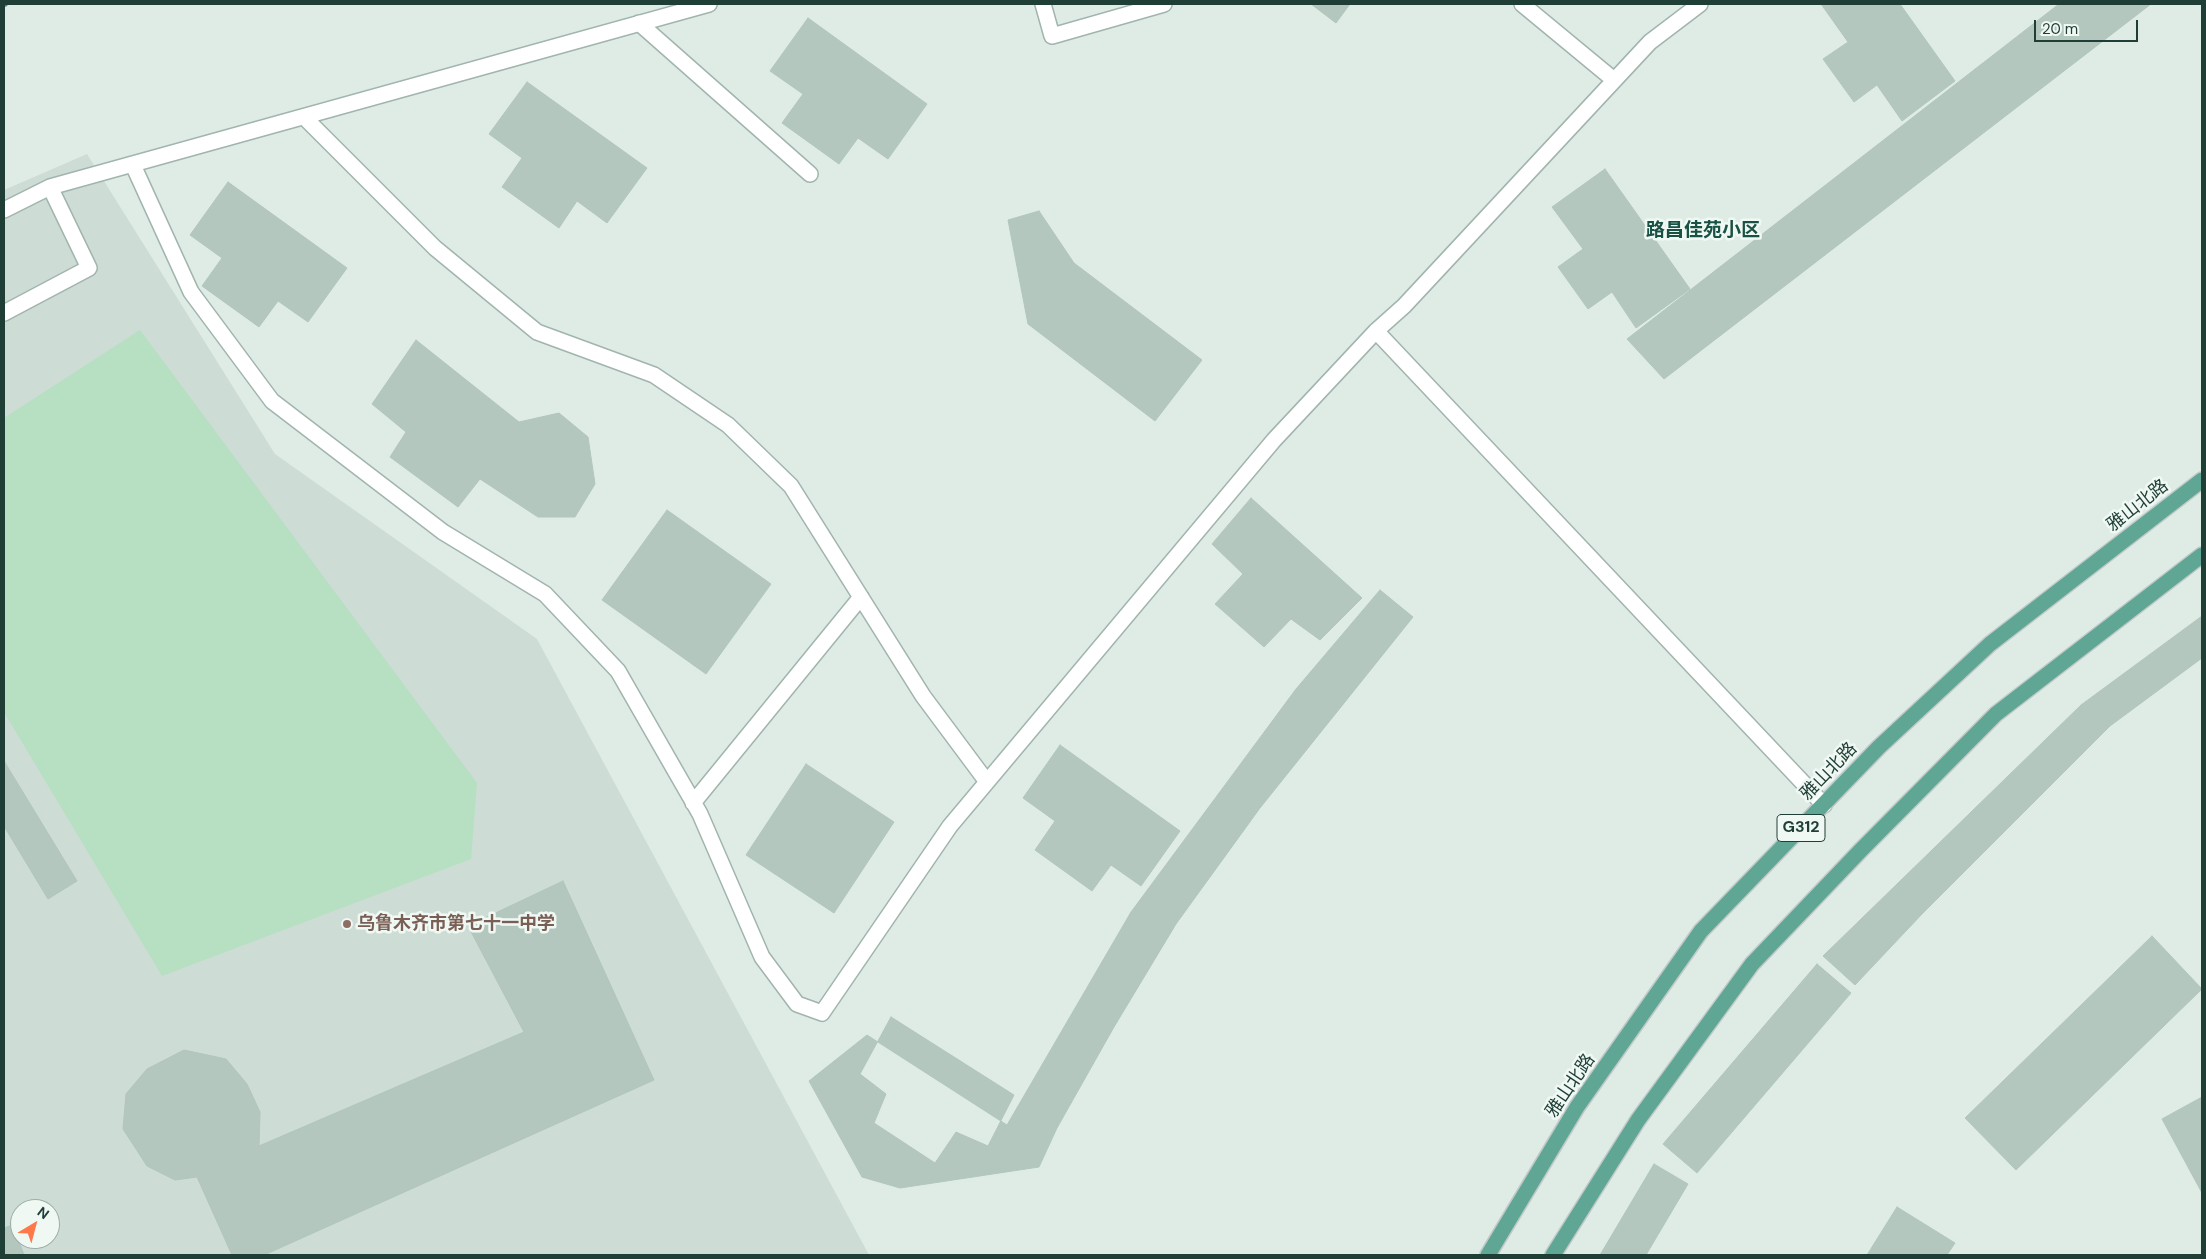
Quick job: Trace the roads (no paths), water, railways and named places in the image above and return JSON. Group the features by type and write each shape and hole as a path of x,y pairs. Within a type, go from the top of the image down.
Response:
{"main road":[{"name":"雅山北路","path":"1488,1255 1577,1107 1701,931 1880,747 1990,644 2202,480"},
{"path":"1553,1255 1638,1120 1752,964 1861,850 1996,714 2202,555"}],"lane":[{"path":"4,210 50,187 709,4"},
{"path":"1043,4 1052,36 1164,4"},
{"path":"1522,4 1614,80"},
{"path":"133,165 191,292 272,400 444,532 545,594 618,671 700,814 762,958 797,1004 822,1013 950,826 1274,440 1376,331 1404,306 1650,42 1700,4"},
{"path":"638,23 810,174"},
{"path":"304,117 434,248 537,332 654,376 728,425 791,486 923,696 987,782"},
{"path":"4,313 89,268 50,187"},
{"path":"1376,331 1824,804"},
{"path":"693,803 861,597"}],"place":[{"name":"乌鲁木齐市第七十一中学","path":"347,924"}],"district":[{"name":"路昌佳苑小区","path":"1703,231"}]}
